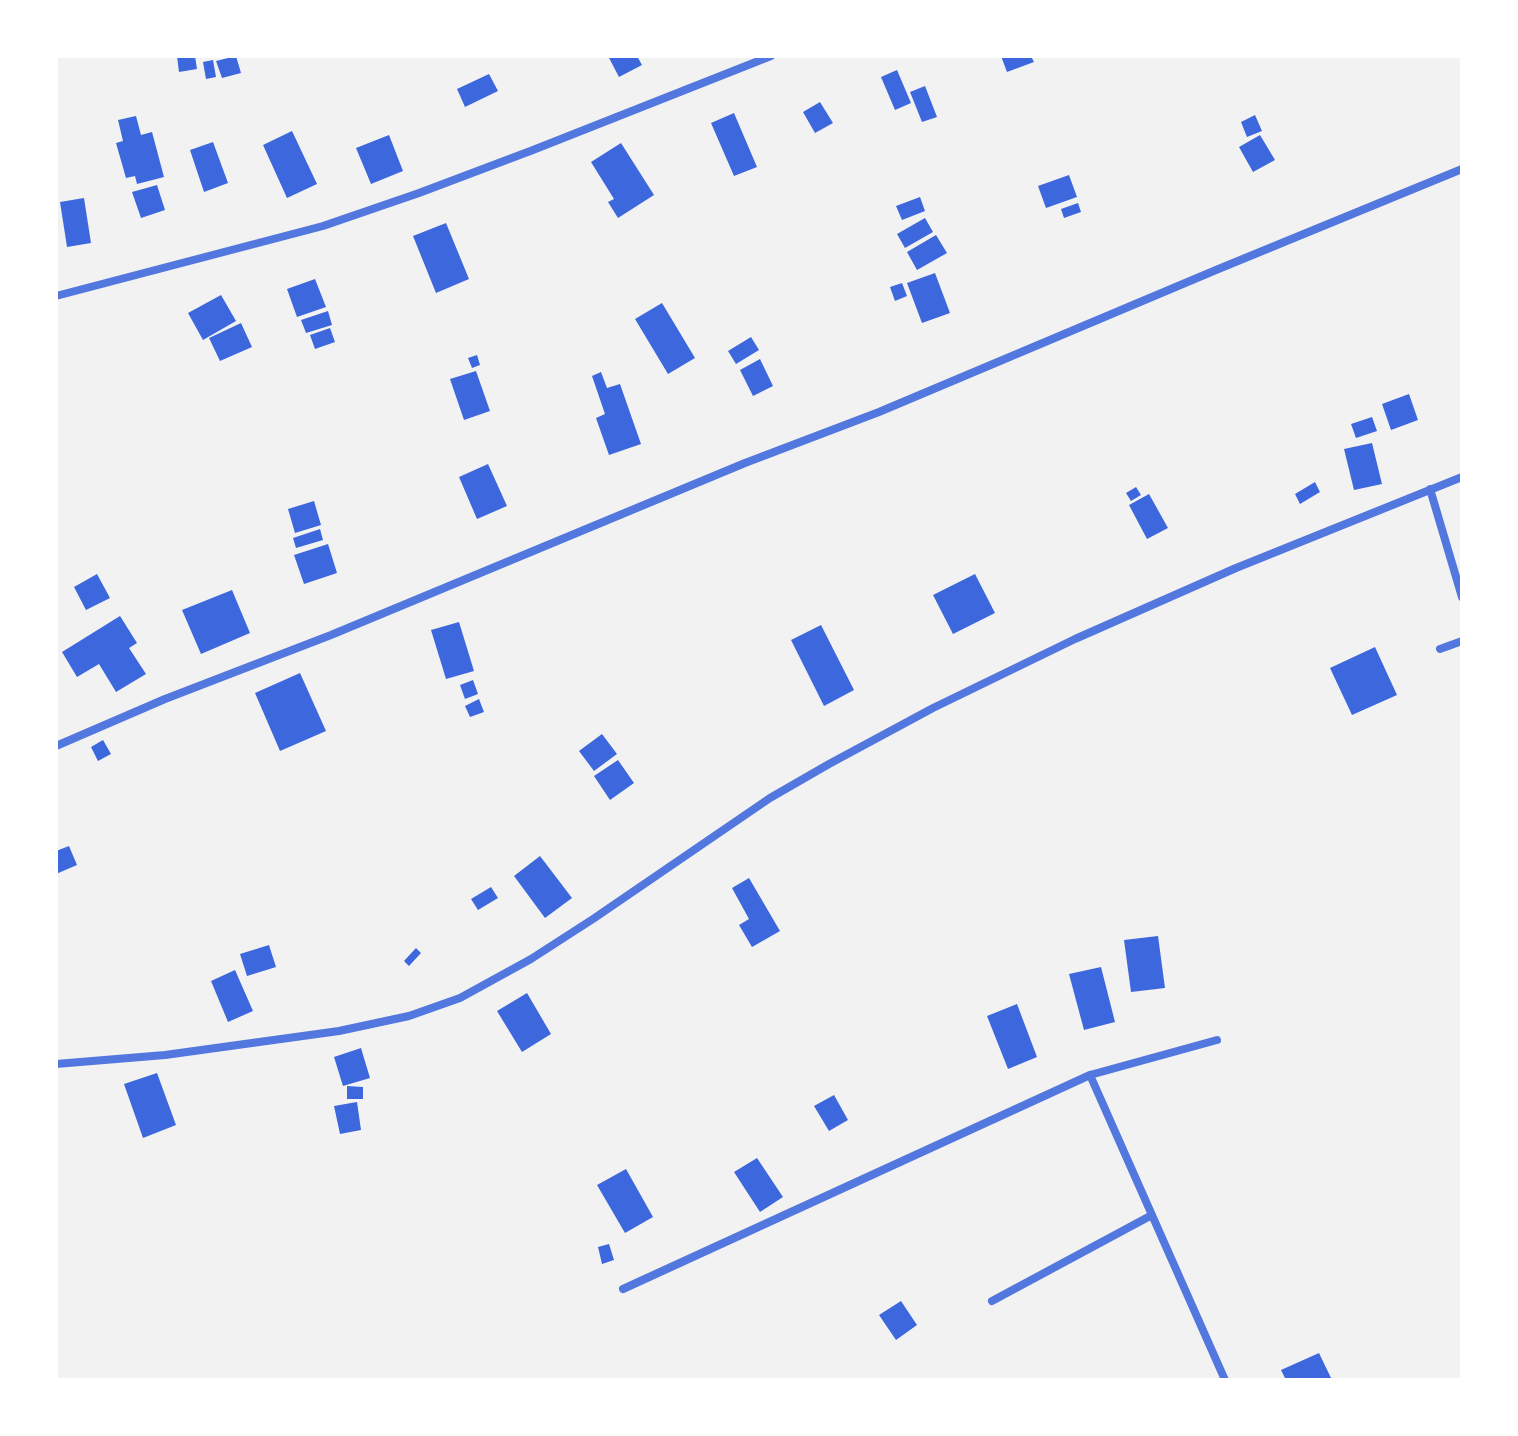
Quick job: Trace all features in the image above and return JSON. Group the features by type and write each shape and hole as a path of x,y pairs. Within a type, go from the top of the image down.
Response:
{"street":[{"path":"56,296 323,226 560,140 771,56"},
{"path":"56,746 745,463 879,412 1462,169"},
{"path":"56,1064 165,1055 339,1031 409,1016 460,998 531,959 593,919 770,798 933,708 1101,627 1236,568 1462,477"},
{"path":"1430,489 1462,597"},
{"path":"1440,649 1462,641"},
{"path":"623,1289 1090,1075 1217,1040"},
{"path":"1090,1075 1225,1380"},
{"path":"992,1301 1152,1215"}],"building":[{"path":"177,56 195,56 197,69 179,72"},
{"path":"236,56 241,73 222,78 216,61"},
{"path":"608,56 637,56 642,65 619,77"},
{"path":"1001,56 1031,56 1034,62 1007,72"},
{"path":"213,60 216,77 206,79 203,62"},
{"path":"897,70 911,103 895,110 881,77"},
{"path":"489,74 498,91 465,107 457,89"},
{"path":"925,86 937,117 922,122 910,92"},
{"path":"820,102 833,123 815,133 803,112"},
{"path":"734,113 757,167 734,176 711,123"},
{"path":"1255,115 1262,131 1247,137 1241,122"},
{"path":"136,116 141,135 152,132 164,177 137,184 135,176 126,178 116,143 123,141 118,120"},
{"path":"292,131 317,184 287,198 263,145"},
{"path":"389,135 403,171 371,184 356,148"},
{"path":"1260,135 1275,160 1253,172 1239,147"},
{"path":"213,142 228,183 204,192 190,150"},
{"path":"621,143 654,195 618,218 608,202 614,199 591,162"},
{"path":"1069,175 1077,197 1046,208 1038,186"},
{"path":"157,185 165,210 141,218 132,192"},
{"path":"920,197 925,211 902,220 896,206"},
{"path":"84,198 91,243 67,247 60,202"},
{"path":"1078,203 1081,212 1064,218 1061,209"},
{"path":"925,218 933,232 905,248 897,234"},
{"path":"446,223 469,279 436,293 413,236"},
{"path":"936,235 947,253 917,270 907,252"},
{"path":"935,273 950,313 922,323 907,283"},
{"path":"315,279 326,307 297,317 287,289"},
{"path":"902,283 907,296 895,301 890,287"},
{"path":"221,295 236,321 203,340 188,313"},
{"path":"662,303 695,358 668,374 635,319"},
{"path":"328,311 332,325 306,333 301,320"},
{"path":"241,323 252,347 220,361 209,338"},
{"path":"330,328 335,342 315,349 310,335"},
{"path":"751,337 759,350 736,364 728,351"},
{"path":"477,355 480,365 472,368 468,358"},
{"path":"760,359 773,386 753,396 740,370"},
{"path":"476,371 490,411 464,420 450,379"},
{"path":"601,372 607,388 620,384 641,444 609,455 596,418 605,414 592,376"},
{"path":"1409,394 1418,420 1391,430 1382,404"},
{"path":"1372,417 1377,431 1356,438 1351,424"},
{"path":"1372,443 1382,484 1354,490 1344,449"},
{"path":"488,464 507,506 477,519 459,477"},
{"path":"1315,482 1320,492 1300,504 1295,494"},
{"path":"1136,487 1141,495 1131,501 1126,493"},
{"path":"1149,494 1168,528 1147,539 1129,505"},
{"path":"314,501 321,525 295,533 288,509"},
{"path":"320,529 323,540 296,548 293,538"},
{"path":"328,544 337,573 304,584 294,555"},
{"path":"97,574 110,598 86,610 74,587"},
{"path":"975,574 995,613 953,634 933,595"},
{"path":"232,590 250,633 201,654 182,610"},
{"path":"120,616 137,643 129,648 146,674 116,692 99,664 77,677 62,652"},
{"path":"459,622 474,671 446,679 431,630"},
{"path":"821,625 854,690 824,706 791,640"},
{"path":"1375,647 1397,695 1352,715 1330,668"},
{"path":"300,673 326,731 280,751 255,693"},
{"path":"473,680 478,694 465,699 460,685"},
{"path":"479,699 484,712 470,717 465,706"},
{"path":"602,734 617,754 594,771 579,751"},
{"path":"103,740 111,754 98,761 91,747"},
{"path":"618,760 634,783 610,800 594,776"},
{"path":"69,846 77,865 56,874 56,851"},
{"path":"540,856 572,898 545,918 514,876"},
{"path":"749,878 780,931 752,947 739,925 749,919 732,888"},
{"path":"491,887 498,898 478,910 471,899"},
{"path":"1158,936 1165,988 1131,992 1124,940"},
{"path":"269,945 276,967 247,976 240,954"},
{"path":"416,948 421,953 409,966 404,961"},
{"path":"1101,967 1115,1022 1084,1030 1069,974"},
{"path":"235,970 253,1011 228,1022 211,981"},
{"path":"527,993 551,1034 522,1052 497,1011"},
{"path":"1017,1004 1037,1057 1008,1069 987,1016"},
{"path":"361,1048 370,1078 343,1086 334,1057"},
{"path":"157,1073 176,1125 143,1138 124,1084"},
{"path":"347,1086 363,1087 363,1099 347,1099"},
{"path":"834,1095 848,1120 829,1131 814,1106"},
{"path":"357,1102 361,1130 340,1134 334,1106"},
{"path":"757,1158 783,1197 760,1212 734,1172"},
{"path":"626,1169 653,1217 625,1233 597,1185"},
{"path":"609,1244 614,1260 602,1264 598,1247"},
{"path":"901,1301 917,1325 896,1340 879,1315"},
{"path":"1319,1353 1332,1380 1286,1380 1281,1370"}]}
